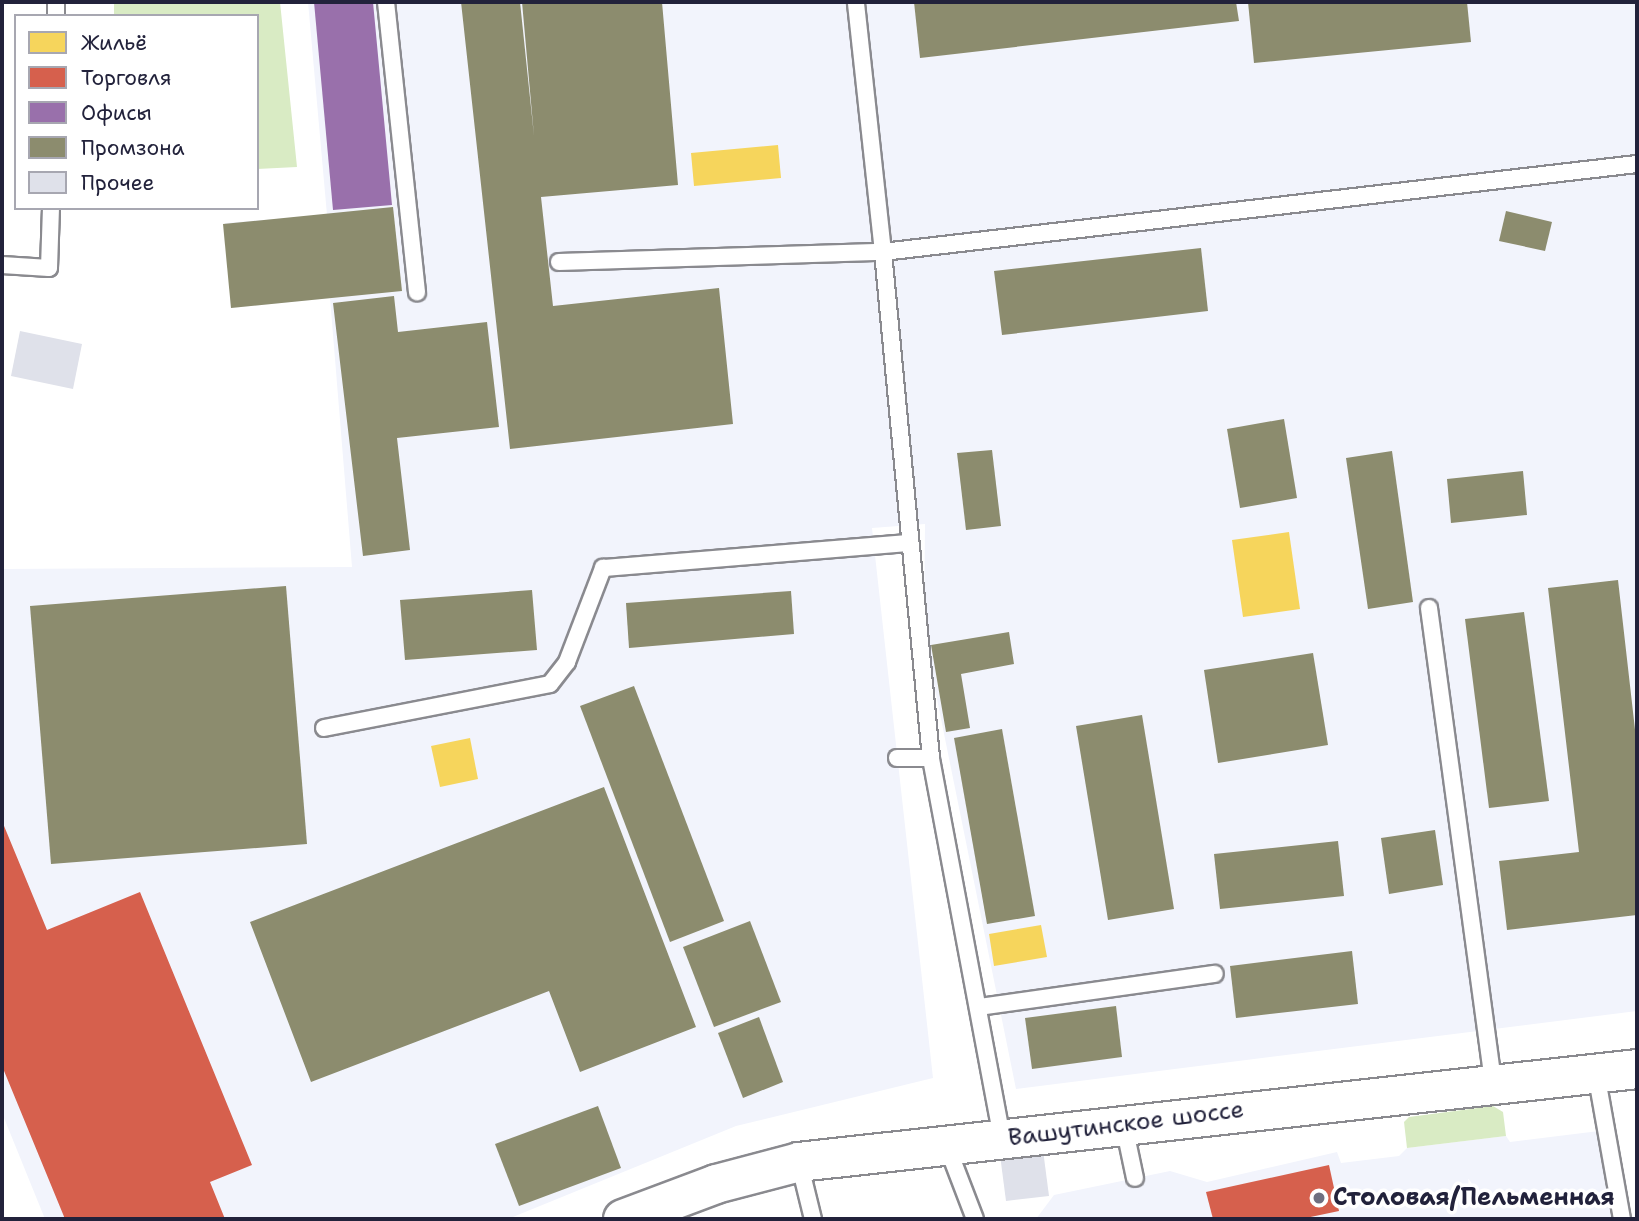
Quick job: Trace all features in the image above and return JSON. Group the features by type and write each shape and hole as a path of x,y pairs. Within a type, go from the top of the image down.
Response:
{"street":[{"name":"Вашутинское шоссе","path":"623,1219 716,1184 799,1162 1493,1081 1637,1069"}],"lane":[{"path":"386,2 417,292"},
{"path":"856,2 911,525 909,543 930,758 1002,1138"},
{"path":"559,262 883,252 1637,164"},
{"path":"2,265 49,268 51,210"},
{"path":"324,728 550,684 567,662 603,568 909,543"},
{"path":"1429,608 1493,1081"},
{"path":"897,758 930,758"},
{"path":"979,1007 1215,974"},
{"path":"1596,1073 1622,1219"},
{"path":"1124,1123 1136,1178"},
{"path":"947,1146 975,1219"},
{"path":"799,1162 813,1219"}],"shaded area":[{"path":"308,2 1637,2 1637,1011 1016,1089 924,635 925,524 872,528 933,1078 736,1126 508,1219 45,1219 2,1113 2,569 352,567 330,298 231,308 225,223 327,215"},
{"path":"1599,1131 1612,1219 1036,1219 1054,1195 1170,1171 1207,1182 1337,1152 1341,1163 1399,1156 1407,1148 1506,1136 1510,1142"}],"green space":[{"path":"114,2 280,2 297,167 259,169 259,14 114,14"},
{"path":"1493,1106 1503,1112 1506,1136 1407,1148 1404,1122 1409,1117"}],"building: Жильё":[{"path":"778,145 781,178 694,186 691,153"},
{"path":"1289,532 1300,609 1243,617 1232,540"},
{"path":"470,738 478,779 440,787 431,746"},
{"path":"1041,925 1047,957 994,966 989,934"}],"building: Торговля":[{"path":"2,821 47,930 140,892 252,1165 210,1182 225,1219 65,1219 2,1066"},
{"path":"1329,1165 1339,1211 1301,1219 1213,1219 1206,1192"}],"building: Офисы":[{"path":"314,2 373,2 392,205 333,210"}],"building: Промзона":[{"path":"461,2 520,2 534,136 522,2 662,2 678,185 541,197 553,306 719,288 733,424 510,449"},
{"path":"914,2 1236,2 1239,21 920,58"},
{"path":"1248,2 1467,2 1471,42 1254,63"},
{"path":"393,207 402,291 231,308 223,224"},
{"path":"1506,211 1552,222 1545,251 1499,241"},
{"path":"1201,248 1208,311 1002,335 994,271"},
{"path":"394,296 398,332 487,322 499,427 397,438 410,550 363,556 333,303"},
{"path":"1284,419 1297,498 1240,508 1227,429"},
{"path":"992,450 1001,526 966,530 957,453"},
{"path":"1392,451 1413,602 1368,609 1346,458"},
{"path":"1523,471 1527,515 1451,523 1447,479"},
{"path":"1618,580 1637,747 1637,915 1507,930 1499,861 1579,852 1548,588"},
{"path":"286,586 307,844 51,864 30,606"},
{"path":"532,590 537,650 405,660 400,600"},
{"path":"791,591 794,634 629,648 626,603"},
{"path":"1524,612 1549,801 1489,808 1465,619"},
{"path":"1009,632 1014,664 961,674 970,728 946,732 931,645"},
{"path":"1313,653 1328,745 1218,763 1204,670"},
{"path":"634,686 724,921 670,942 580,706"},
{"path":"1142,715 1174,909 1108,920 1076,726"},
{"path":"1002,729 1035,916 987,924 954,738"},
{"path":"604,787 696,1027 580,1072 549,991 311,1082 250,922"},
{"path":"1435,830 1443,885 1389,894 1381,838"},
{"path":"1338,841 1344,896 1220,909 1214,854"},
{"path":"750,921 781,1002 714,1027 683,947"},
{"path":"1352,951 1358,1004 1236,1018 1230,966"},
{"path":"1116,1006 1122,1057 1032,1069 1025,1018"},
{"path":"759,1017 783,1082 743,1098 718,1033"},
{"path":"598,1106 621,1168 519,1206 495,1144"}],"building: Прочее":[{"path":"20,331 82,344 73,389 11,376"},
{"path":"1043,1150 1049,1196 1006,1201 1000,1155"}],"place":[{"name":"Столовая/Пельменная","path":"1319,1198"}]}
